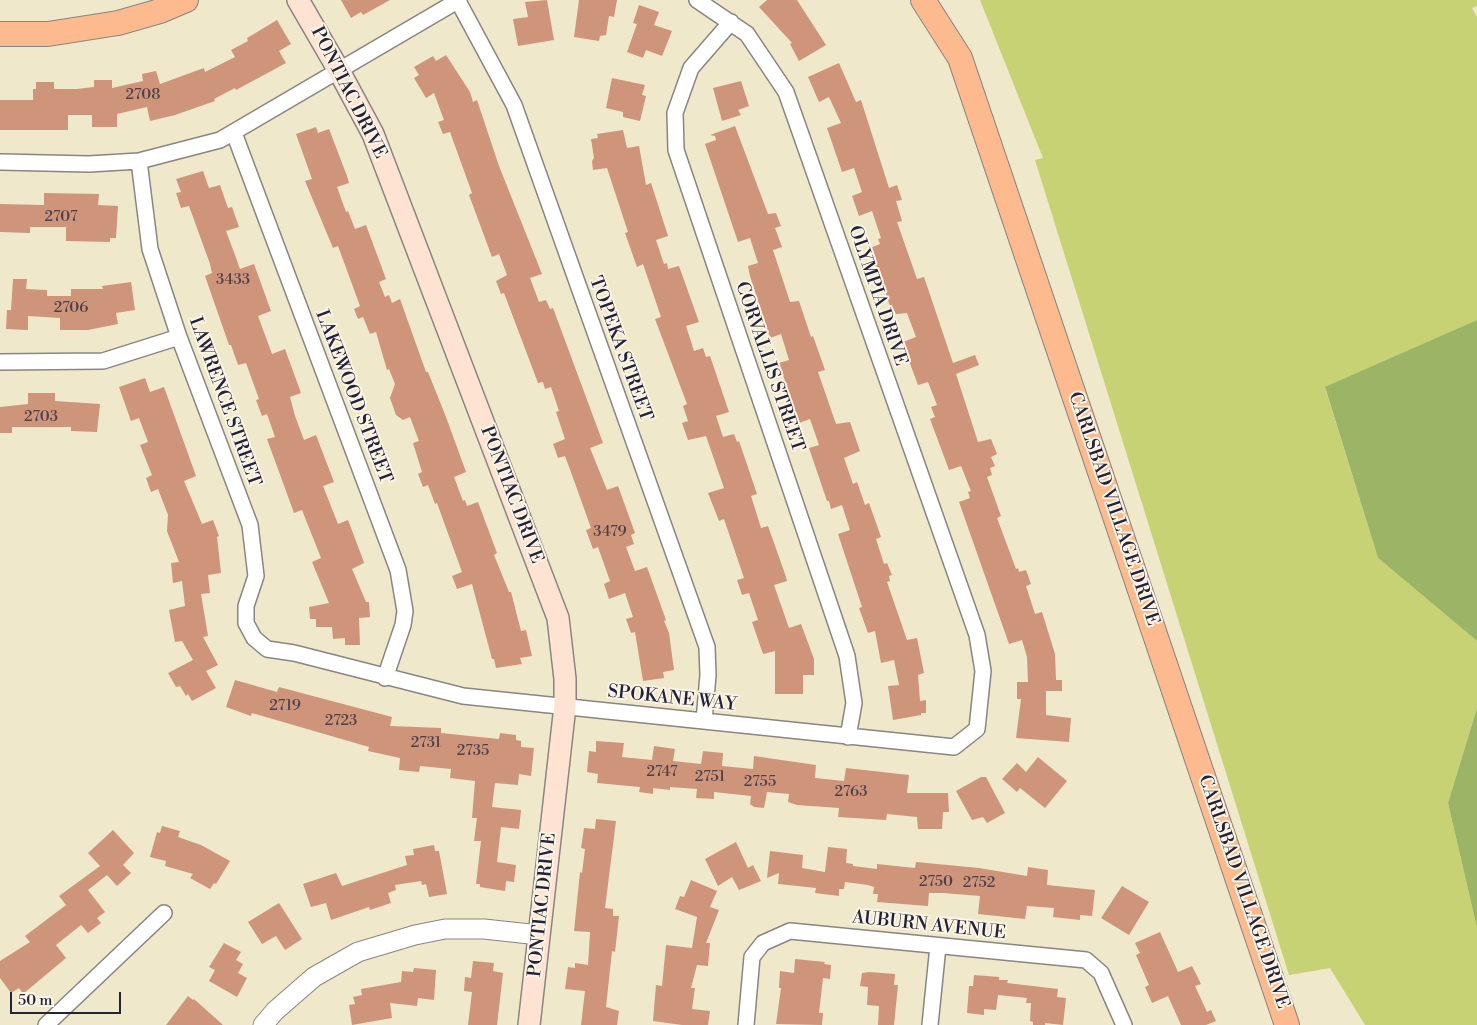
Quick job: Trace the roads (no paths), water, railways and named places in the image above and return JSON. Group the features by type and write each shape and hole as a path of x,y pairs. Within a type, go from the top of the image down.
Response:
{"main road":[{"path":"0,34 48,34 118,23 160,11 186,0"},
{"name":"PONTIAC DRIVE","path":"298,0 373,134 558,618 565,679 565,706 529,1025"},
{"name":"CARLSBAD VILLAGE DRIVE","path":"923,0 960,58 1287,1025"}],"street":[{"path":"0,162 89,164 138,161 220,140 458,0"},
{"name":"TOPEKA STREET","path":"458,0 514,105 706,647 708,675 704,721"},
{"name":"OLYMPIA DRIVE","path":"697,0 747,34 786,92 977,635"},
{"name":"CORVALLIS STREET","path":"731,22 691,68 675,113 676,150 847,656 854,703 848,737"},
{"name":"LAKEWOOD STREET","path":"234,133 398,570 405,611 403,625 385,678"},
{"name":"LAWRENCE STREET","path":"138,161 150,249 179,337 250,525 256,576 246,606 246,623 254,638 267,649"},
{"path":"0,362 103,361 179,337"},
{"name":"SPOKANE WAY","path":"267,649 294,653 385,678 463,696 954,747 977,729 983,671 977,635"},
{"path":"46,1025 164,913"},
{"path":"263,1025 275,1011 314,977 358,952 415,935 445,929 484,929 539,936"},
{"name":"AUBURN AVENUE","path":"746,1025 752,957 763,943 790,931 1086,960 1101,973 1124,1025"},
{"path":"930,1025 938,946"}]}
